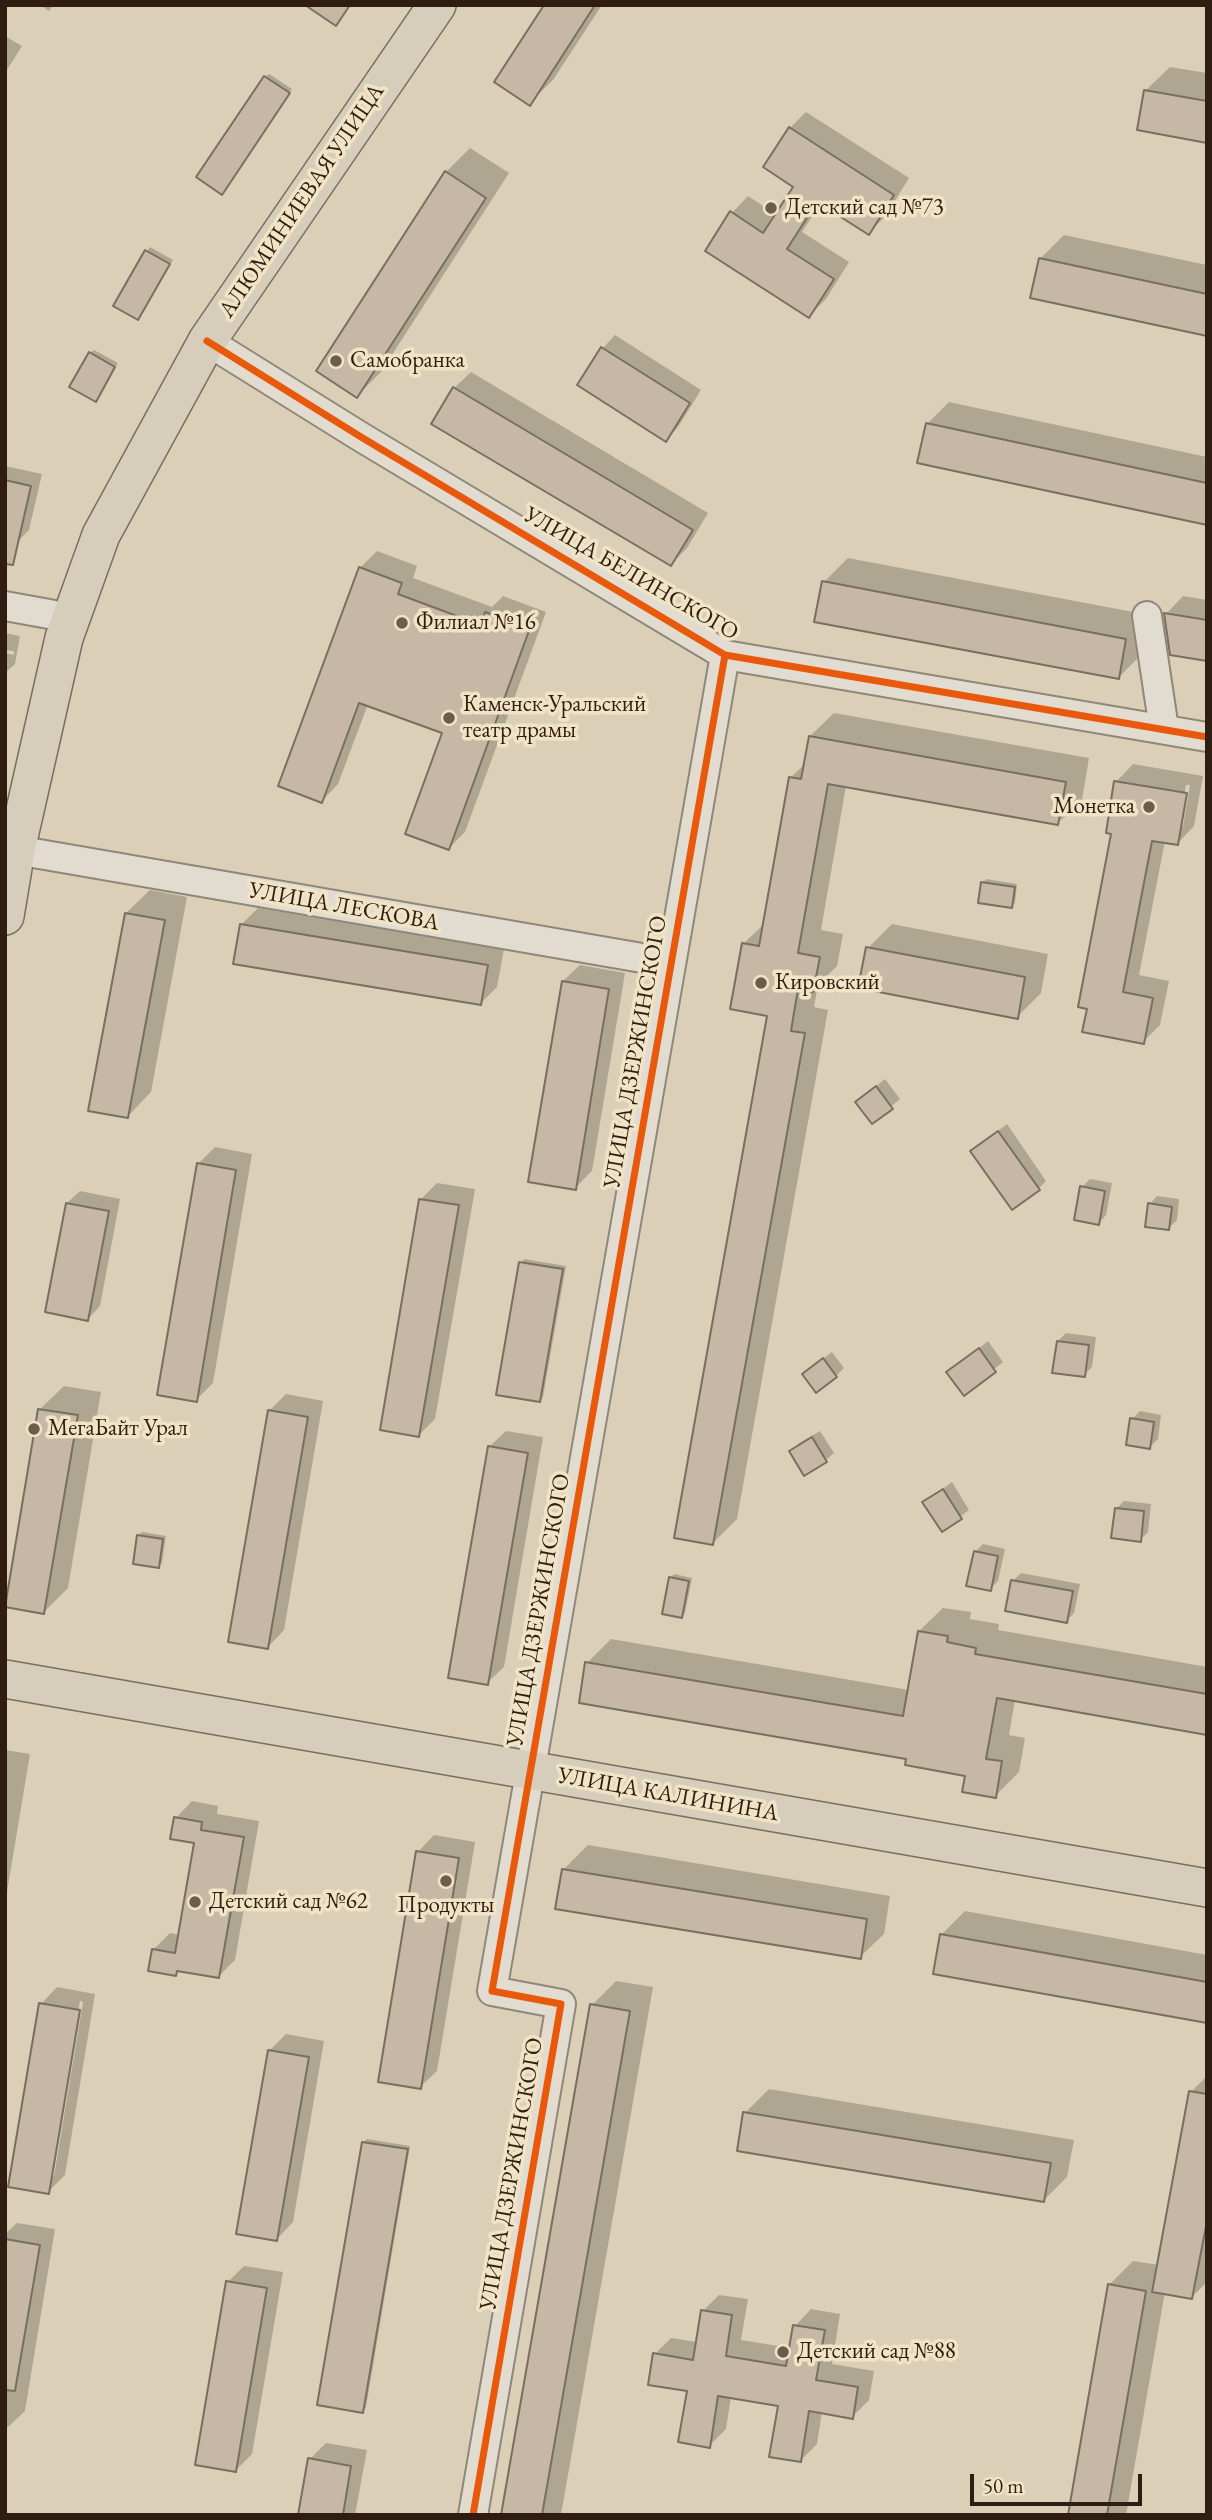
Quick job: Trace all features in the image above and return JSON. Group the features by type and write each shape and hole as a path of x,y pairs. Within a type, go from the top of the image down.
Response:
{"main road":[{"name":"АЛЮМИНИЕВАЯ УЛИЦА","path":"5,916 16,850 58,661 101,535 207,341 437,5"},
{"name":"УЛИЦА КАЛИНИНА","path":"5,1679 1207,1888"}],"street":[{"name":"УЛИЦА БЕЛИНСКОГО","path":"207,341 361,437 725,655 1207,737"},
{"path":"5,606 71,618"},
{"path":"1147,616 1164,730"},
{"name":"УЛИЦА ДЗЕРЖИНСКОГО","path":"473,2515 561,2004 492,1991 725,655"},
{"name":"УЛИЦА ЛЕСКОВА","path":"16,850 671,963"}],"building":[{"path":"305,5 350,5 336,26"},
{"path":"544,5 595,5 530,106 494,82"},
{"path":"264,76 290,93 222,195 196,177"},
{"path":"1144,90 1207,101 1207,143 1137,130"},
{"path":"789,127 894,195 869,235 817,202 787,249 834,279 809,318 705,251 730,211 763,233 793,187 763,167"},
{"path":"445,171 486,198 357,398 316,371"},
{"path":"145,250 170,264 138,320 113,306"},
{"path":"1039,258 1207,294 1207,336 1030,298"},
{"path":"601,347 690,403 666,442 577,385"},
{"path":"89,352 115,367 96,402 69,387"},
{"path":"453,387 693,530 671,566 431,424"},
{"path":"926,423 1207,483 1207,525 917,463"},
{"path":"5,480 31,486 13,565 5,564"},
{"name":"Каменск-Уральский театр драмы","path":"359,567 402,583 398,594 481,625 485,612 530,628 449,850 405,834 442,733 359,703 322,803 278,786"},
{"path":"822,581 1126,639 1119,679 814,622"},
{"path":"1164,613 1207,620 1207,661 1170,655"},
{"path":"809,736 1066,782 1058,825 828,784 798,953 820,957 813,992 798,989 791,1031 805,1033 713,1545 674,1538 767,1016 730,1009 742,943 759,946 789,777 801,779"},
{"path":"1114,781 1187,793 1178,845 1152,841 1123,992 1153,998 1144,1044 1082,1032 1087,1009 1078,1007 1111,834 1106,833"},
{"path":"981,882 1015,887 1012,908 978,903"},
{"path":"125,913 165,920 128,1118 88,1111"},
{"path":"240,924 488,965 481,1005 233,964"},
{"path":"866,947 1025,977 1018,1019 858,988"},
{"path":"562,981 609,989 576,1190 528,1182"},
{"path":"876,1086 893,1109 872,1124 855,1102"},
{"path":"998,1131 1040,1190 1012,1210 970,1151"},
{"path":"197,1163 236,1170 197,1402 157,1395"},
{"path":"1080,1186 1105,1191 1099,1225 1074,1220"},
{"path":"419,1199 459,1205 419,1437 380,1430"},
{"path":"66,1203 109,1211 88,1321 45,1312"},
{"path":"1148,1203 1172,1207 1169,1230 1145,1227"},
{"path":"519,1262 563,1269 540,1402 496,1395"},
{"path":"1057,1341 1089,1345 1085,1377 1052,1373"},
{"path":"979,1348 996,1372 964,1396 946,1372"},
{"path":"823,1358 837,1377 816,1393 802,1374"},
{"path":"38,1409 78,1415 44,1614 5,1607"},
{"path":"268,1410 308,1417 268,1649 228,1642"},
{"path":"1130,1418 1154,1422 1150,1449 1126,1445"},
{"path":"812,1437 827,1462 804,1476 789,1451"},
{"path":"488,1446 528,1453 488,1685 448,1678"},
{"path":"943,1489 962,1519 942,1532 922,1502"},
{"path":"1115,1508 1144,1511 1141,1542 1111,1538"},
{"path":"137,1535 163,1539 159,1568 133,1564"},
{"path":"974,1551 998,1556 991,1591 966,1586"},
{"path":"669,1577 689,1581 682,1618 662,1614"},
{"path":"1011,1580 1073,1591 1067,1623 1005,1611"},
{"path":"918,1631 948,1636 947,1642 976,1648 975,1654 1207,1694 1207,1735 997,1698 986,1759 1002,1761 996,1798 962,1792 965,1776 905,1765 906,1759 579,1703 585,1662 903,1716"},
{"path":"174,1817 202,1822 201,1830 244,1837 219,1978 177,1971 176,1976 148,1971 152,1949 175,1953 194,1843 170,1839"},
{"path":"416,1851 459,1858 421,2089 378,2082"},
{"path":"562,1869 867,1919 861,1959 555,1909"},
{"path":"940,1934 1207,1982 1207,2023 933,1974"},
{"path":"39,2003 80,2010 49,2194 8,2187"},
{"path":"590,2004 630,2011 542,2515 501,2515"},
{"path":"268,2050 309,2057 277,2241 236,2234"},
{"path":"1189,2091 1207,2094 1207,2221 1192,2299 1152,2292"},
{"path":"743,2112 1051,2163 1044,2202 737,2151"},
{"path":"362,2142 408,2149 363,2413 317,2405"},
{"path":"5,2239 40,2245 15,2391 5,2390"},
{"path":"226,2281 267,2288 236,2472 195,2465"},
{"path":"1108,2284 1146,2291 1107,2515 1068,2515"},
{"path":"701,2310 732,2315 726,2356 786,2366 793,2325 825,2330 816,2380 858,2387 853,2419 809,2411 801,2462 769,2457 778,2406 718,2396 710,2448 678,2442 687,2391 648,2385 653,2353 693,2360"},
{"path":"308,2458 351,2466 343,2515 298,2515"}],"cycle path":[{"path":"207,341 361,437 725,655 1207,737"},
{"path":"473,2515 561,2004 492,1991 725,655"}],"place":[{"name":"Детский сад №73","path":"771,208"},
{"name":"Самобранка","path":"336,361"},
{"name":"Филиал №16","path":"402,623"},
{"name":"Каменск-Уральский театр драмы","path":"449,718"},
{"name":"Монетка","path":"1149,807"},
{"name":"Кировский","path":"761,983"},
{"name":"МегаБайт Урал","path":"34,1429"},
{"name":"Продукты","path":"446,1881"},
{"name":"Детский сад №62","path":"195,1902"},
{"name":"Детский сад №88","path":"783,2352"}]}
